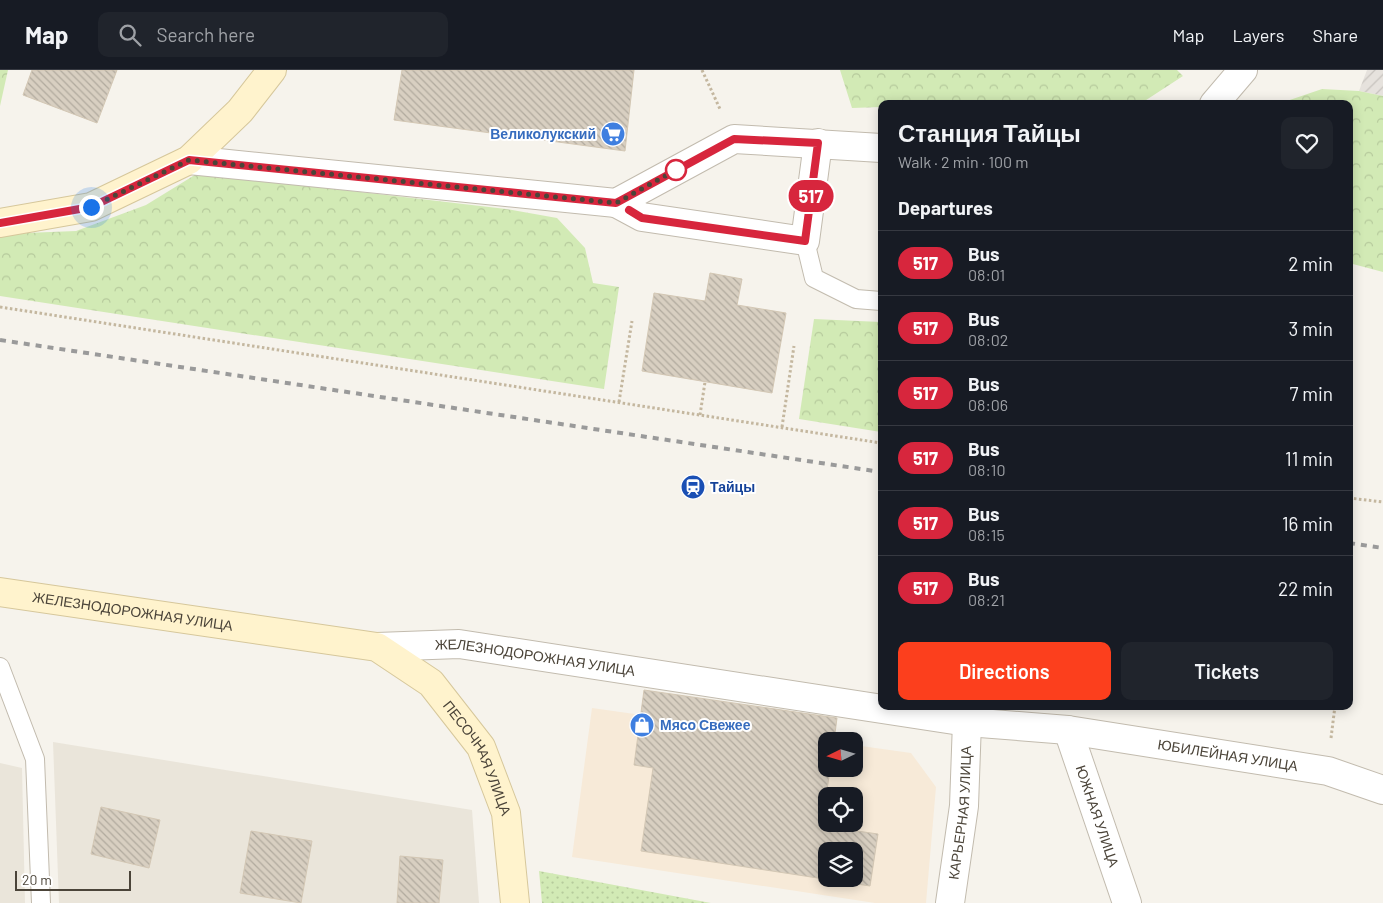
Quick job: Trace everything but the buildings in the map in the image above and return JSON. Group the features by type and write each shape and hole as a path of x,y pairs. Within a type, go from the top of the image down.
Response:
{"street":[{"path":"0,223 91,207 189,160 240,111 272,70"},
{"path":"1217,100 1243,70"},
{"path":"616,203 734,139 878,148"},
{"path":"189,160 616,203 642,218 805,241 818,143"},
{"name":"ЖЕЛЕЗНОДОРОЖНАЯ УЛИЦА","path":"0,592 376,647 459,644 878,708"},
{"name":"ПЕСОЧНАЯ УЛИЦА","path":"376,647 430,683 481,747 506,813 515,903"},
{"name":"ЖЕЛЕЗНОДОРОЖНАЯ УЛИЦА","path":"889,710 967,722 1068,730"},
{"name":"КАРЬЕРНАЯ УЛИЦА","path":"950,903 964,806 967,722"},
{"name":"ЮБИЛЕЙНАЯ УЛИЦА","path":"1068,730 1328,771 1383,790"},
{"name":"ЮЖНАЯ УЛИЦА","path":"1068,730 1127,903"}],"lane":[{"path":"805,241 814,278 856,299 878,301"},
{"path":"0,668 35,759 41,903"}],"path":[{"path":"702,70 734,139"},
{"path":"0,307 878,443"},
{"path":"619,402 632,321"},
{"path":"782,427 794,346"},
{"path":"700,415 705,382"},
{"path":"1353,498 1383,502"}],"shaded area":[{"path":"1367,70 1383,70 1383,96 1359,91"},
{"path":"592,708 818,740 818,778 862,778 863,746 911,753 936,787 926,903 875,903 572,857"},
{"path":"53,742 472,810 479,903 59,903"},
{"path":"0,763 22,768 25,903 0,903"}],"green space":[{"path":"0,70 8,70 0,106"},
{"path":"840,70 1177,70 1183,76 1146,100 878,100 878,107 852,108"},
{"path":"1322,89 1359,91 1383,96 1383,272 1353,264 1353,100 1290,100"},
{"path":"198,173 506,209 557,218 585,248 593,283 619,287 604,389 0,296 0,234 76,231 146,205"},
{"path":"814,319 878,322 878,432 799,419"},
{"path":"539,871 711,903 542,903"}],"railway":[{"path":"0,340 878,472"},
{"path":"1353,544 1383,548"}],"bus line":[{"name":"517","path":"0,223 91,207 189,160 616,203 734,139 818,143 805,241 642,218 629,210"}],"place":[{"name":"Великолукский","path":"613,134"},
{"name":"Тайцы","path":"693,487"},
{"name":"Мясо Свежее","path":"642,725"}],"route":[{"path":"91,207 189,160 616,203 676,170"}]}
